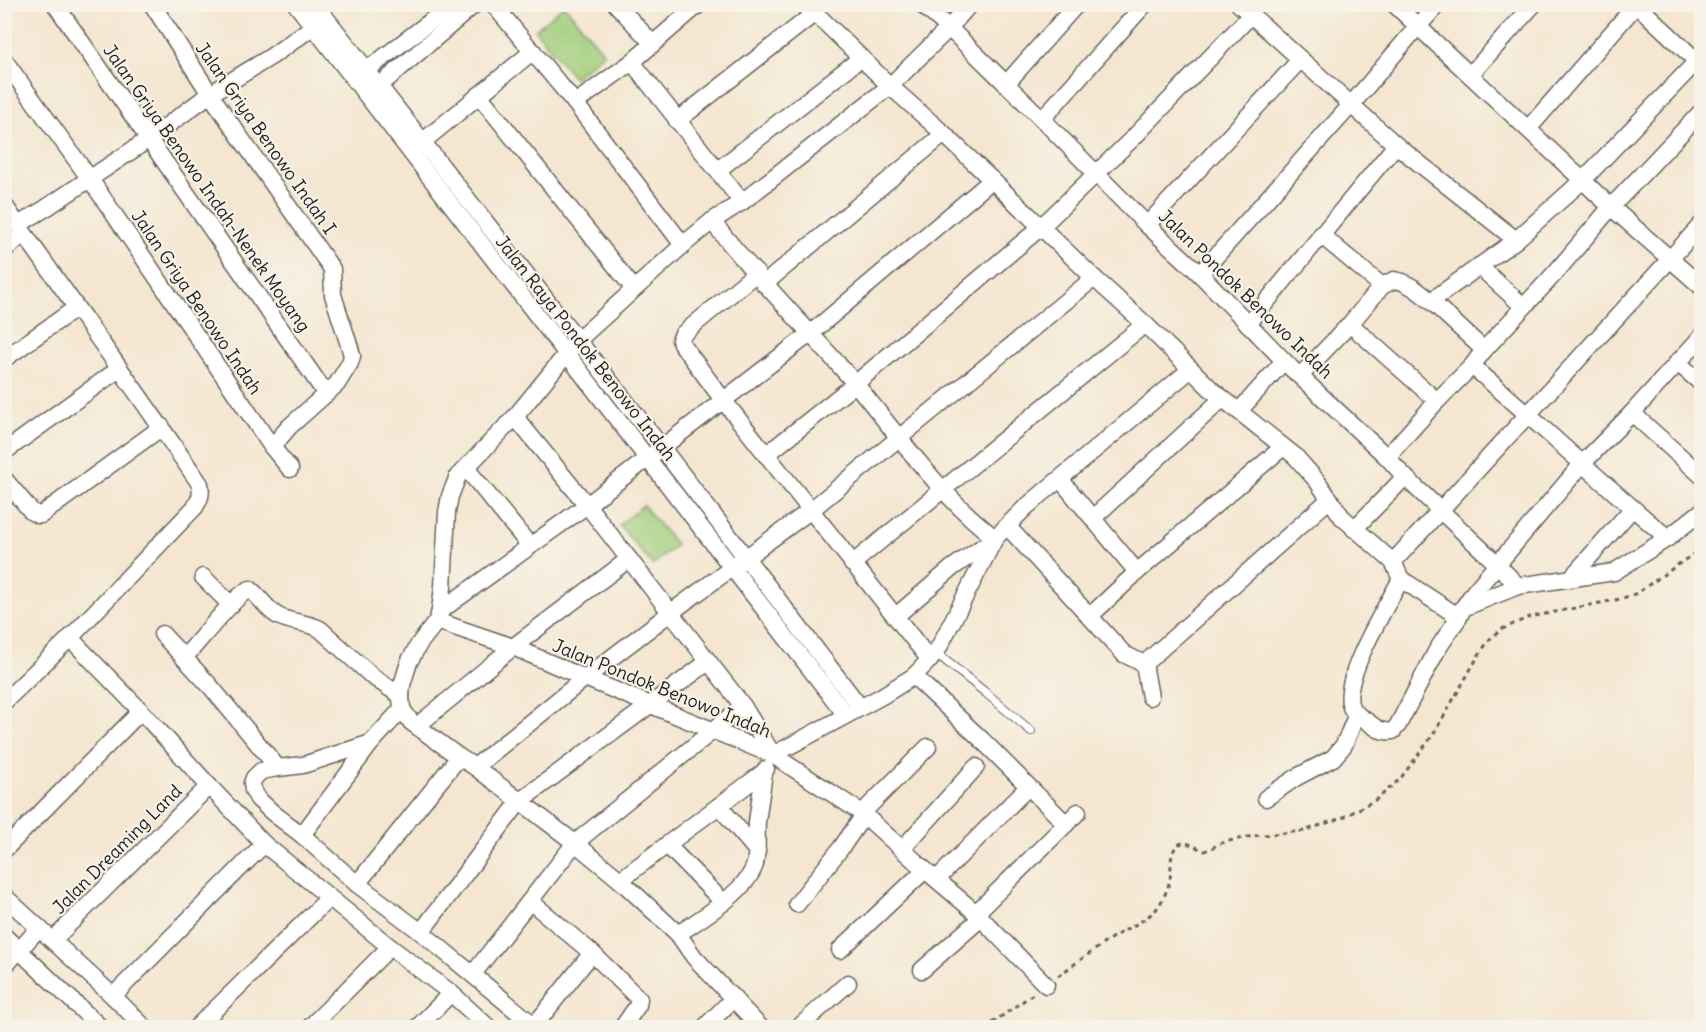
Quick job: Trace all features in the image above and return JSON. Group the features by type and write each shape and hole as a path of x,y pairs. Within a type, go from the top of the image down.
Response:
{"street":[{"name":"Jalan Griya Benowo Indah-Nenek Moyang","path":"55,4 326,394"},
{"name":"Jalan Griya Benowo Indah I","path":"152,4 210,94 332,269 333,295 352,356 338,384 326,394"},
{"name":"Jalan Raya Pondok Benowo Indah","path":"296,4 319,12 360,75 416,147 566,356 648,458 738,562 853,711"},
{"path":"360,75 453,4"},
{"path":"373,91 475,4"},
{"path":"493,4 575,103 683,244"},
{"path":"616,4 652,44"},
{"path":"575,103 632,62 699,4"},
{"name":"Jalan Pondok Benowo Indah","path":"921,4 949,28 1147,225 1200,274 1299,376 1387,457 1518,586"},
{"path":"438,616 443,587 447,512 450,496 458,476 515,417 577,341 683,244 712,221 742,202 890,86 970,4"},
{"path":"1006,84 1077,4"},
{"path":"1042,119 1144,4"},
{"path":"1394,4 1611,207 1701,287"},
{"path":"1200,274 1352,105 1438,4"},
{"path":"1470,75 1534,4"},
{"path":"1431,301 1516,240 1583,180 1699,63 1636,5 1528,129"},
{"path":"677,121 811,9 890,86 1145,324 1190,370 1222,399 1295,456 1342,517 1393,562 1401,579 1461,613"},
{"path":"766,455 855,384 1041,227 1142,128 1245,10 1396,145 1516,240"},
{"path":"4,250 21,230 90,179 150,139 210,94 272,56 319,12"},
{"path":"416,147 532,51"},
{"path":"718,170 861,58"},
{"name":"Jalan Griya Benowo Indah","path":"4,60 90,179 272,447 290,470"},
{"path":"1147,225 1300,60"},
{"path":"632,62 742,202"},
{"path":"479,95 634,289"},
{"path":"1387,457 1472,366 1611,207 1701,111"},
{"path":"933,656 852,564 723,400 681,343 680,337 760,278 944,134"},
{"path":"1248,324 1396,145"},
{"name":"Jalan Raya Pondok Benowo Indah","path":"416,147 577,341 662,448 738,562"},
{"path":"302,835 402,702 404,674 409,662 438,616 811,333 992,180"},
{"path":"4,205 162,427 200,484 201,493 199,500 70,638 4,702"},
{"path":"712,221 737,253 855,384 898,438 944,489 995,538"},
{"path":"1393,562 1701,224"},
{"path":"1321,235 1382,286"},
{"path":"1479,266 1524,307"},
{"path":"475,767 669,613 811,510 1094,278"},
{"path":"1299,376 1350,324 1382,286 1390,281 1398,280 1414,288 1484,350"},
{"path":"4,359 76,308"},
{"path":"852,564 1145,324"},
{"path":"1350,324 1437,401"},
{"path":"1401,579 1353,675 1350,704 1357,714 1382,731 1390,732 1395,729 1437,650 1497,564 1584,464 1701,336"},
{"path":"1239,411 1284,361"},
{"path":"1677,362 1701,384"},
{"path":"1472,366 1632,509 1668,538"},
{"path":"4,452 119,369"},
{"path":"896,616 952,568 995,538 1026,507 1190,370"},
{"path":"272,447 289,427 326,394"},
{"path":"1093,518 1222,399"},
{"path":"1632,414 1701,476"},
{"path":"515,417 587,505 743,706 773,754 863,814 979,916 1044,983"},
{"path":"4,479 32,512 41,515 162,427"},
{"path":"1089,617 1137,572 1283,447"},
{"path":"466,468 530,546"},
{"path":"1354,529 1405,477"},
{"path":"1060,479 1137,572"},
{"path":"1144,664 1330,499"},
{"path":"1570,579 1632,509"},
{"path":"1461,613 1518,586 1614,572 1668,538 1701,511"},
{"path":"1008,526 1124,654 1144,664"},
{"name":"Jalan Pondok Benowo Indah","path":"438,616 773,754 882,696 914,676 933,656 995,538"},
{"path":"417,726 513,647 629,559"},
{"path":"202,577 231,605"},
{"path":"184,658 231,605 250,589 276,615 320,629 402,702 411,722 520,801 620,880 678,934 694,957 761,1028"},
{"path":"162,634 211,687 278,768"},
{"name":"Jalan Dreaming Land","path":"70,638 264,844 451,993 489,1028"},
{"path":"421,932 520,801 708,662"},
{"path":"1144,664 1150,697"},
{"path":"914,676 1066,824"},
{"path":"473,974 575,843 743,706"},
{"path":"4,850 141,711"},
{"path":"1266,798 1333,758 1339,752 1357,714"},
{"path":"371,743 303,765 261,771 252,783 253,790 273,813 302,835 357,884 421,932 536,1026 592,953"},
{"path":"797,904 841,848 863,814 928,747"},
{"path":"678,934 723,902 743,884 755,864 764,772 773,754"},
{"path":"357,884 459,757"},
{"path":"903,848 976,766"},
{"path":"620,880 764,772"},
{"name":"Jalan Dreaming Land","path":"53,940 209,786"},
{"path":"840,950 931,874 1028,787"},
{"path":"719,806 757,851"},
{"path":"922,970 979,916 1078,812"},
{"path":"113,996 264,844"},
{"path":"667,845 723,902"},
{"name":"Jalan Dreaming Land","path":"4,896 145,1028"},
{"path":"196,1028 329,898"},
{"path":"530,901 592,953 639,999 638,1005 622,1028"},
{"path":"4,967 38,929"},
{"path":"4,936 21,948 101,1028"},
{"path":"309,1028 390,946"},
{"path":"798,1028 848,983"},
{"path":"417,1028 451,993"},
{"path":"704,1028 734,998"}],"lane":[{"path":"933,656 986,693 1031,731"}],"path":[{"path":"986,1028 1044,983 1106,941 1151,916 1160,906 1170,882 1172,855 1175,847 1187,842 1204,851 1224,842 1253,836 1304,831 1344,817 1377,799 1400,779 1433,735 1480,653 1490,639 1502,629 1530,617 1620,599 1637,592 1701,548"}],"green space":[{"path":"564,5 604,53 574,78 535,30"},
{"path":"643,505 676,545 653,565 619,525"}]}
